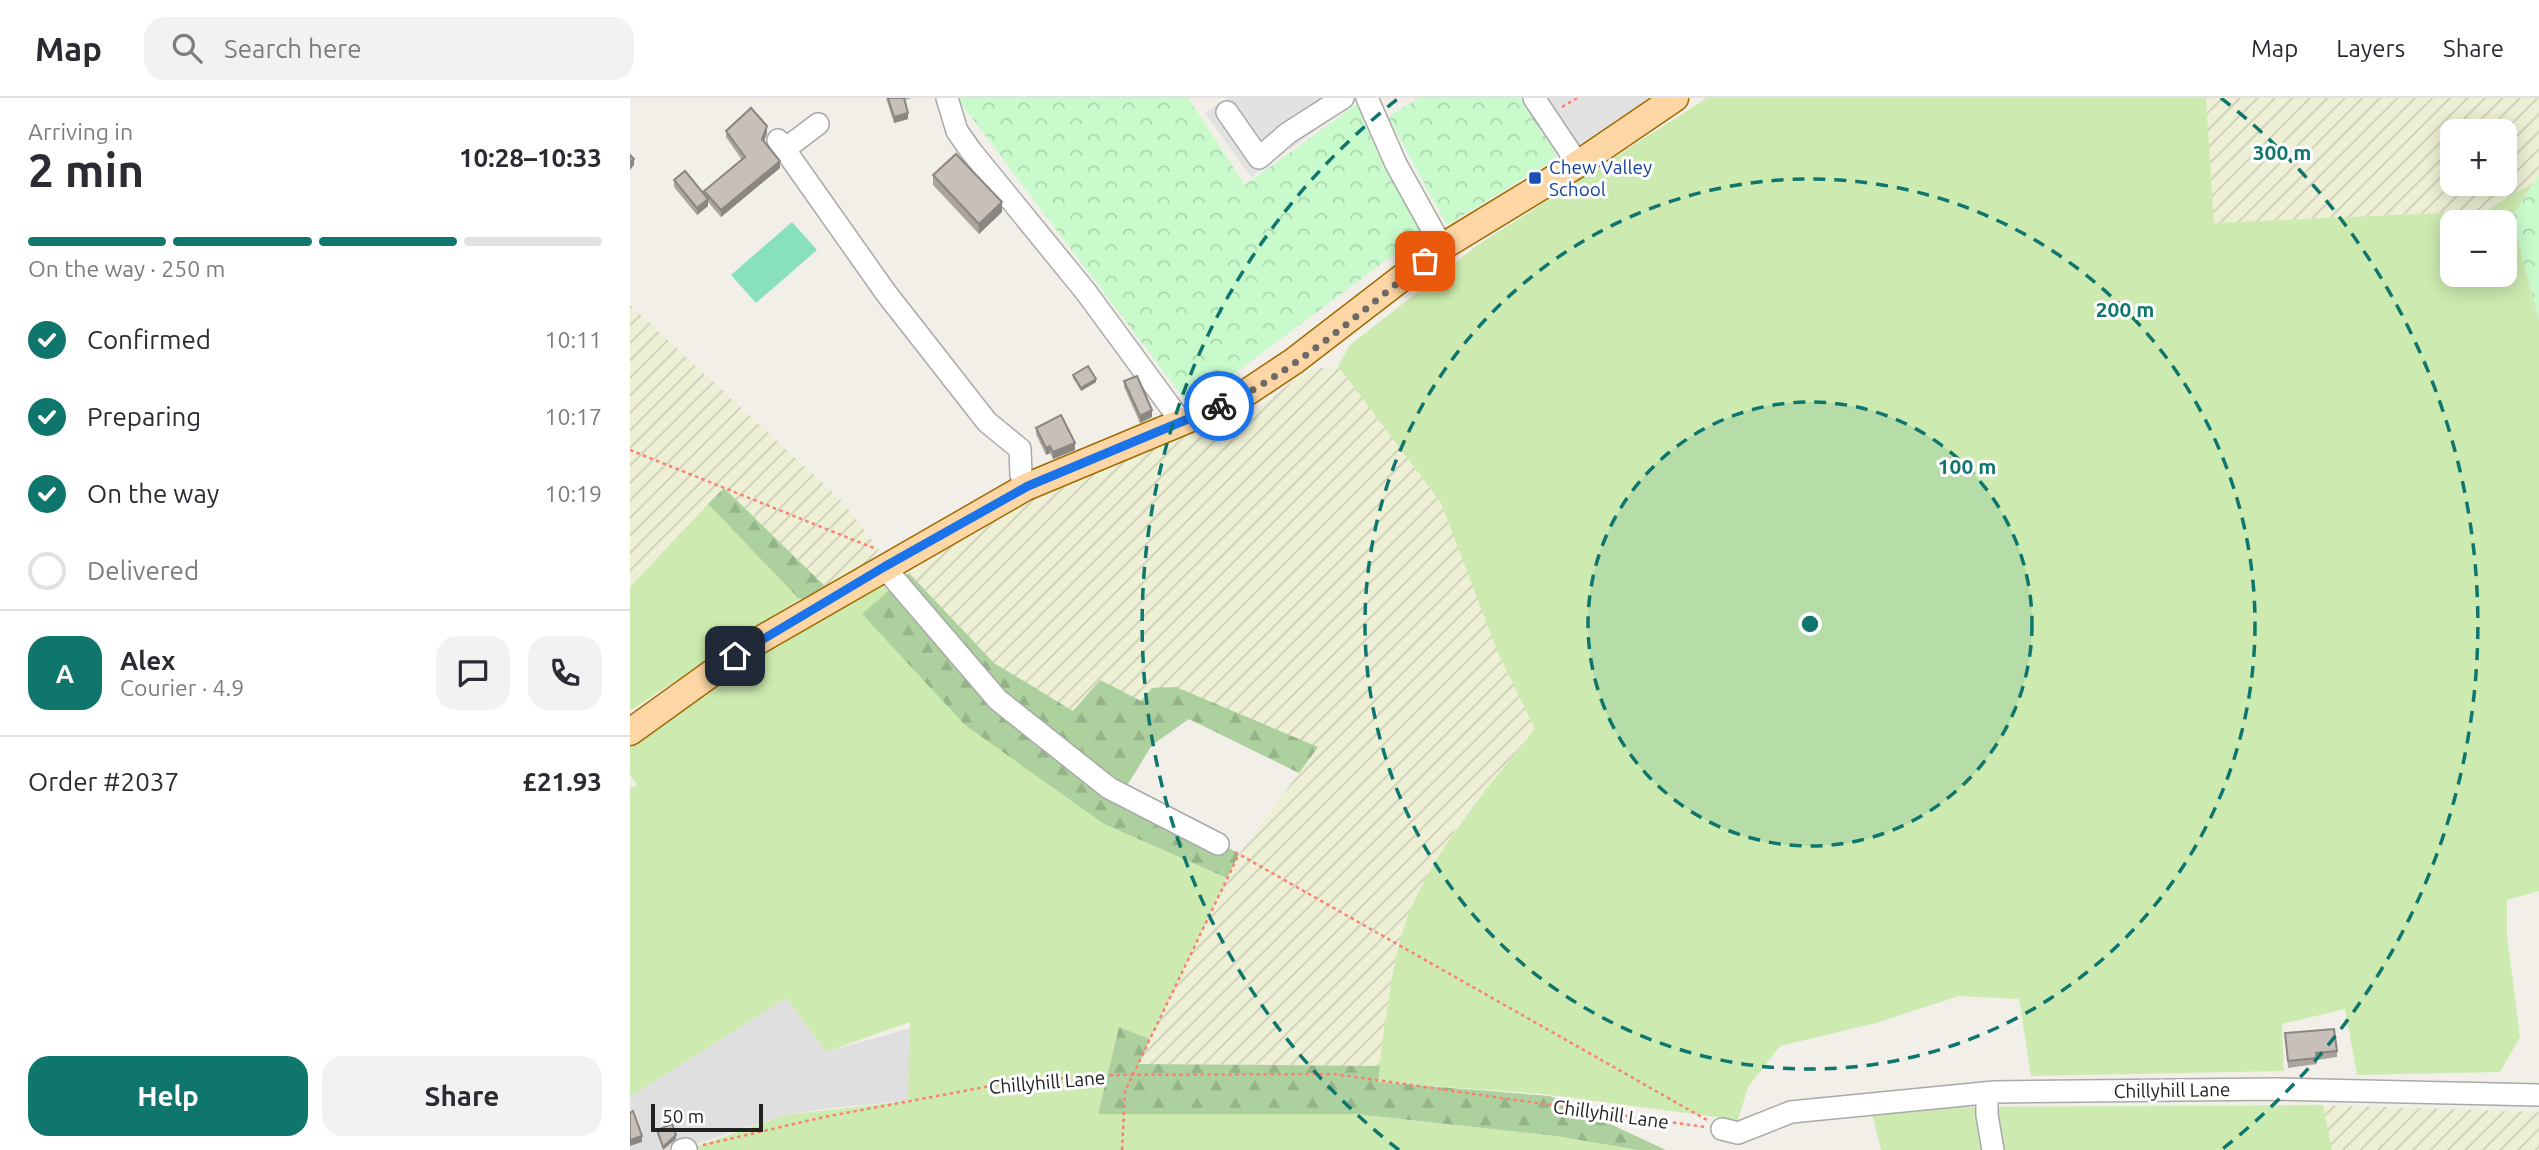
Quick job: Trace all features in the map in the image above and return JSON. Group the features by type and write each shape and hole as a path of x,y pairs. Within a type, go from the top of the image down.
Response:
{"main road":[{"path":"630,732 751,645 1026,488 1180,420 1237,399 1294,361 1442,247 1578,164 1675,98"}],"street":[{"path":"947,98 957,131 971,151 1086,292 1180,420"},
{"path":"1227,112 1259,158 1288,134 1343,98"},
{"path":"1367,98 1396,163 1442,247"},
{"path":"1534,98 1578,164"},
{"path":"818,124 781,144 886,293 987,422 1020,449 1021,475 1026,488"},
{"path":"891,563 998,700 1109,788 1218,844"},
{"name":"Chillyhill Lane","path":"1722,1129 1738,1133 1791,1112 1987,1093 2278,1089 2539,1095"},
{"path":"1987,1093 1987,1115 1993,1150"}],"path":[{"path":"1559,109 1577,98"},
{"path":"630,450 891,563"},
{"path":"1218,844 1722,1129"},
{"path":"1122,1150 1125,1091 1239,855"},
{"name":"Chillyhill Lane","path":"684,1149 824,1117 996,1085 1095,1075 1334,1074 1722,1129"}],"shaded area":[{"path":"1227,98 1329,98 1340,113 1251,177 1205,113"},
{"path":"1543,98 1650,98 1576,148"},
{"path":"786,998 826,1052 910,1028 908,1101 785,1115 687,1147 687,1150 630,1150 630,1097"}],"green space":[{"path":"957,98 1188,98 1245,185 1357,104 1386,170 1424,232 1227,379 1185,400"},
{"path":"1419,98 1521,98 1558,158 1447,225 1388,117"},
{"path":"1707,98 2206,98 2214,223 2440,213 2440,287 2517,287 2517,237 2539,320 2539,891 2507,900 2507,935 2520,1037 2500,1072 2357,1075 2345,1009 2282,1024 2284,1071 2031,1076 2019,999 1959,996 1876,1023 1780,1046 1748,1087 1738,1120 1543,1094 1377,1082 1394,967 1405,923 1413,904 1453,834 1535,729 1498,653 1441,503 1338,366 1350,345 1475,247"},
{"path":"2206,98 2539,98 2539,175 2534,182 2517,192 2517,119 2440,119 2440,196 2510,196 2487,210 2440,210 2440,213 2213,223"},
{"path":"2539,175 2539,320 2517,237 2517,210"},
{"path":"2534,182 2517,210 2487,210 2510,196 2517,196 2517,192"},
{"path":"792,222 817,250 756,303 731,275"},
{"path":"630,305 843,502 879,550 834,595 724,488 630,586"},
{"path":"1338,366 1441,503 1535,730 1457,824 1392,981 1380,1066 1138,1064 1239,854 1318,747 1141,701 1073,712 994,663 909,573 937,548 1068,480 1184,434 1253,412 1307,370"},
{"path":"724,488 834,595 799,599 708,504"},
{"path":"708,504 799,599 630,711 630,587"},
{"path":"909,573 862,615 1104,824 1227,878 1150,1039 1119,1027 1098,1114 1355,1114 1556,1136 1638,1150 686,1150 785,1115 908,1101 910,1022 826,1052 786,998 630,1097 630,787 638,786 630,775 630,746 786,633"},
{"path":"909,573 994,663 1073,711 1100,680 1141,701 1152,688 1176,687 1318,747 1299,773 1189,719 1152,745 1126,787 1239,854 1227,878 1104,824 965,725 862,614"},
{"path":"1119,1027 1150,1039 1139,1064 1380,1066 1378,1082 1550,1096 1666,1150 1638,1150 1556,1136 1355,1114 1098,1114"},
{"path":"2323,1105 2539,1112 2539,1150 2331,1150"},
{"path":"2323,1105 2332,1150 1881,1150 1872,1114 1954,1107"}],"building":[{"path":"888,98 904,98 908,113 894,117"},
{"path":"751,108 767,126 762,139 780,161 721,210 704,191 745,157 726,131"},
{"path":"956,154 1002,202 979,224 933,175"},
{"path":"685,171 708,199 697,208 674,180"},
{"path":"1088,366 1096,379 1081,388 1073,375"},
{"path":"1137,376 1152,410 1140,416 1124,381"},
{"path":"1061,415 1075,443 1053,452 1050,446 1046,448 1036,428"},
{"path":"2334,1029 2337,1051 2316,1053 2317,1058 2288,1061 2285,1033"},
{"path":"633,1111 642,1136 630,1140 630,1113"},
{"path":"672,1124 676,1135 663,1147 657,1130"}],"way so far":[{"path":"1219,406 1237,399 1294,361 1425,261"}],"place":[{"name":"Chew Valley School","path":"1535,178"}],"route":[{"path":"735,656 884,567 1028,486 1180,420 1219,406"}]}
